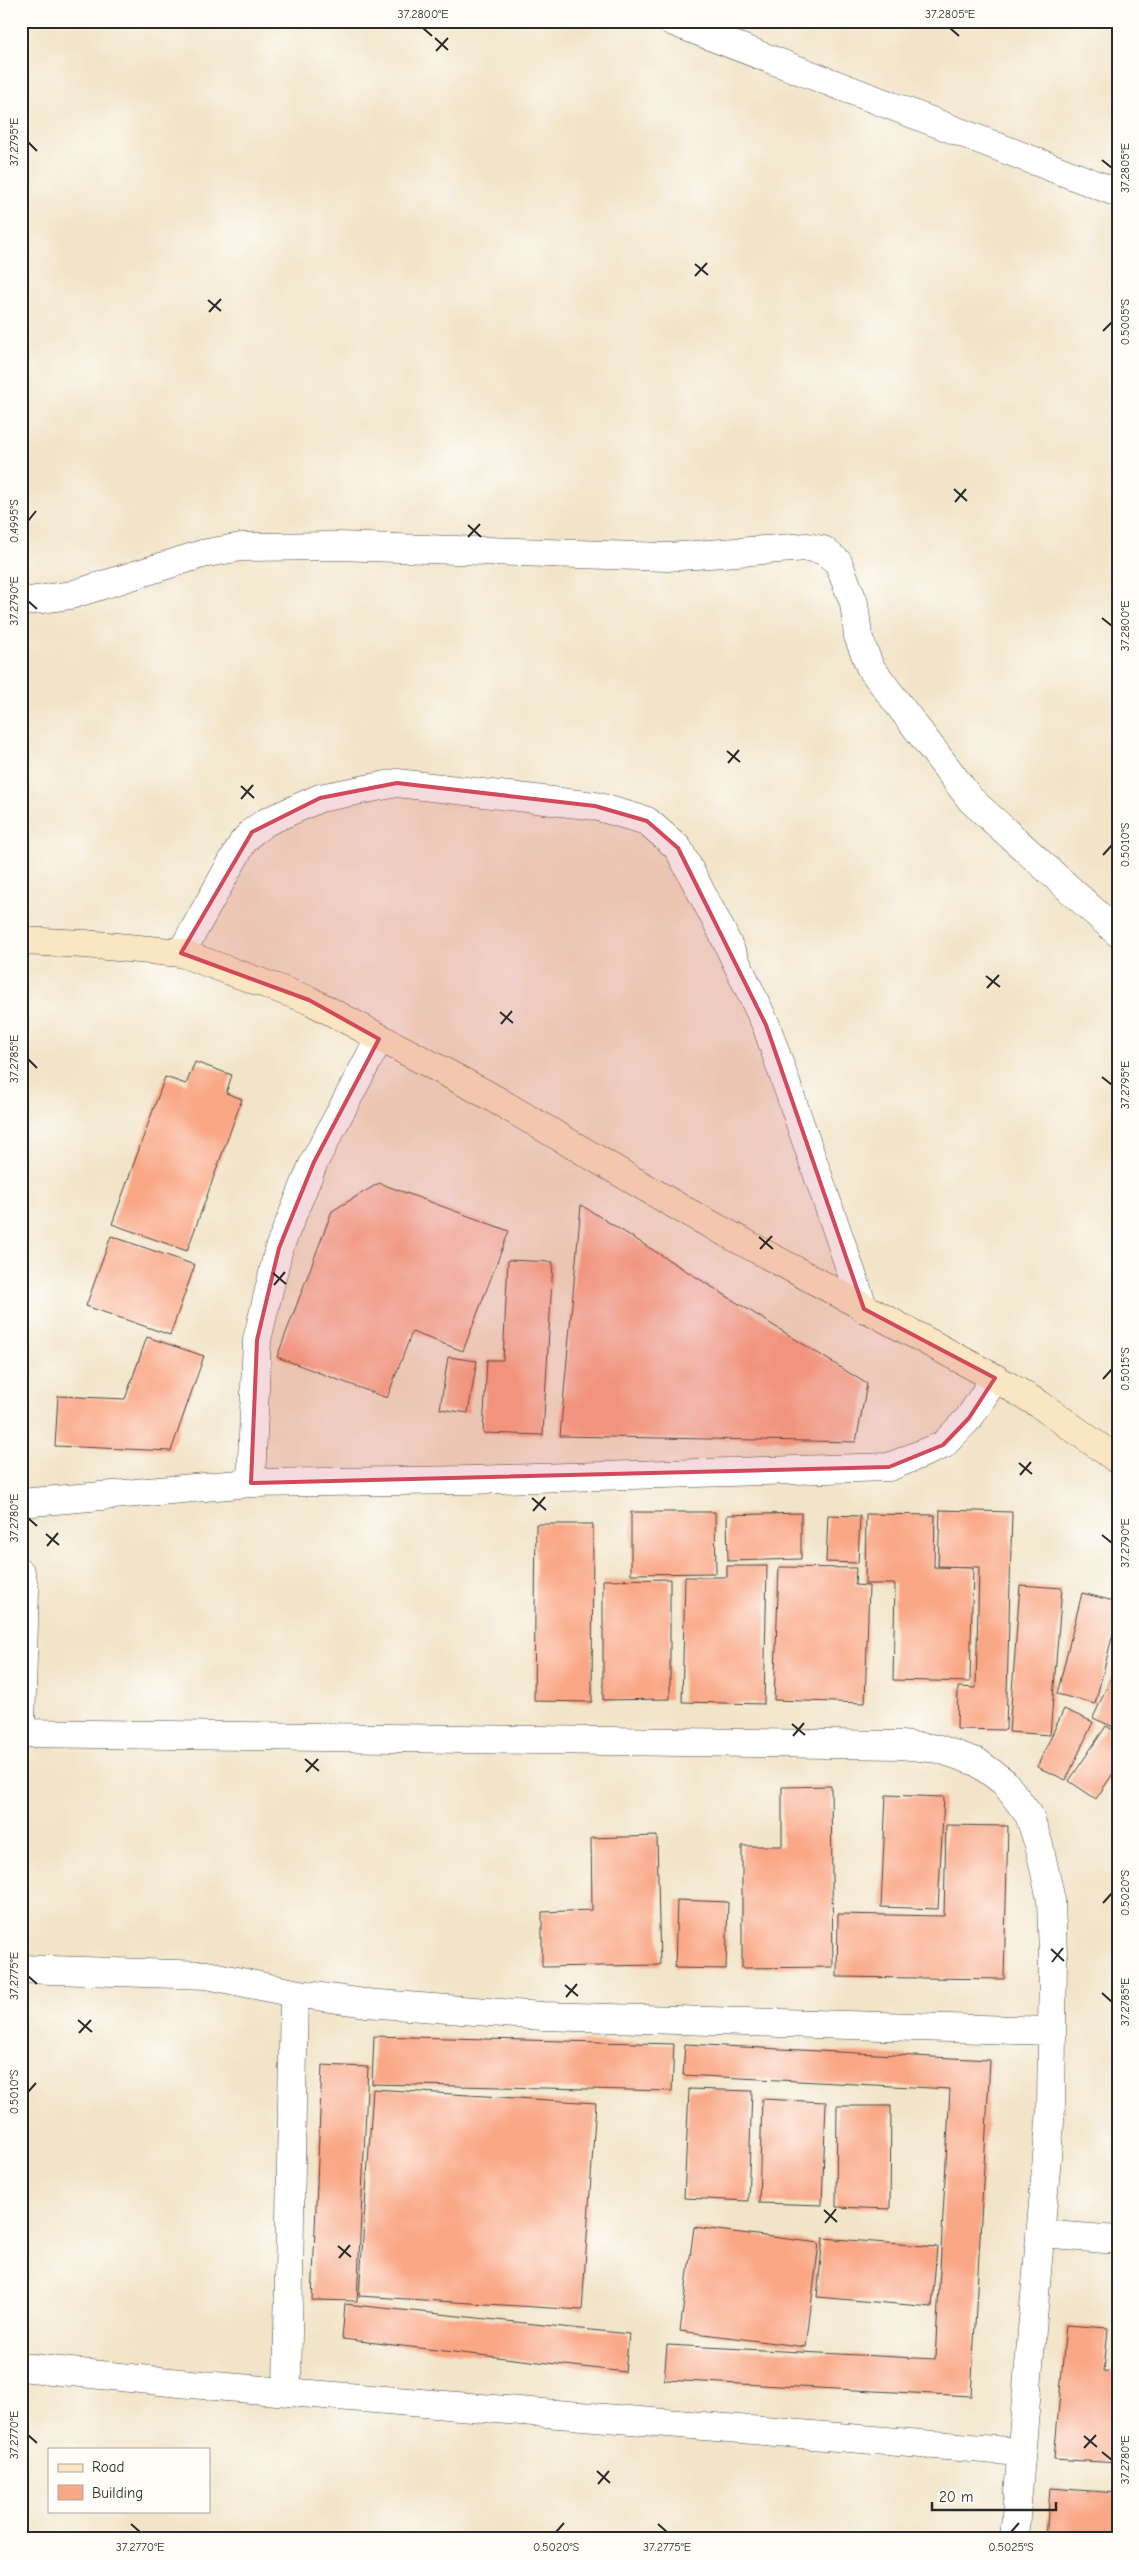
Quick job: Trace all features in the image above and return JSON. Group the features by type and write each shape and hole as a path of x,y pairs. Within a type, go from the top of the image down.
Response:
{"main road":[{"path":"21,942 85,944 181,953 309,1000 380,1039 488,1094 682,1209 864,1309 995,1378 1039,1404 1118,1460"}],"street":[{"path":"671,21 1118,193"},
{"path":"21,602 71,595 202,554 241,547 337,546 666,557 807,547 823,550 838,562 854,603 858,636 870,667 971,800 1118,933"},
{"path":"181,953 243,842 252,832 266,822 320,798 397,783 595,806 647,821 678,848 721,930 766,1025 864,1309"},
{"path":"251,1483 257,1340 278,1248 314,1162 380,1039"},
{"path":"21,1502 251,1483 471,1480 889,1467 943,1444 969,1418 995,1378"},
{"path":"21,1573 25,1590 21,1723"},
{"path":"21,1733 901,1745 940,1750 978,1762 1004,1782 1029,1815 1039,1845 1051,1900 1051,2110 1014,2539"},
{"path":"21,1969 207,1975 294,1993 366,2003 542,2016 1052,2031"},
{"path":"287,2390 294,1993"},
{"path":"1040,2234 1118,2240"},
{"path":"21,2367 190,2384 287,2390 1020,2452"}],"highlighted area":[{"path":"397,783 595,806 647,821 678,848 766,1025 864,1309 995,1378 969,1418 943,1445 889,1467 251,1483 257,1340 279,1248 314,1162 379,1039 309,1000 181,953 252,832 320,798"}],"building":[{"path":"195,1062 232,1075 226,1093 242,1099 187,1251 112,1224 165,1077 186,1084"},
{"path":"379,1183 509,1231 463,1351 412,1332 387,1398 277,1357 332,1211"},
{"path":"581,1205 867,1384 856,1442 560,1436"},
{"path":"111,1236 195,1265 170,1335 86,1306"},
{"path":"508,1260 553,1262 543,1435 483,1433 487,1360 503,1360"},
{"path":"147,1337 204,1356 171,1451 55,1446 58,1396 125,1399"},
{"path":"448,1357 477,1361 468,1413 440,1409"},
{"path":"940,1510 1012,1512 1006,1730 957,1729 958,1687 976,1688 979,1567 938,1566"},
{"path":"631,1512 715,1512 716,1573 631,1574"},
{"path":"801,1513 801,1559 728,1561 727,1515"},
{"path":"866,1514 935,1515 934,1567 973,1568 970,1682 893,1680 895,1584 865,1584"},
{"path":"828,1515 860,1516 858,1563 826,1562"},
{"path":"536,1524 593,1524 592,1702 534,1701"},
{"path":"727,1566 767,1566 764,1704 682,1702 685,1577 727,1577"},
{"path":"779,1567 856,1568 855,1585 869,1586 865,1703 774,1700"},
{"path":"670,1579 670,1699 603,1700 603,1580"},
{"path":"1020,1585 1062,1588 1050,1735 1009,1732"},
{"path":"1082,1593 1118,1602 1118,1614 1095,1704 1057,1694"},
{"path":"1118,1662 1118,1729 1093,1718"},
{"path":"1064,1709 1093,1722 1066,1780 1037,1767"},
{"path":"1106,1726 1118,1733 1118,1766 1096,1799 1069,1781"},
{"path":"831,1786 833,1967 742,1968 742,1846 782,1846 782,1787"},
{"path":"886,1795 944,1797 938,1909 881,1907"},
{"path":"946,1825 1008,1826 1004,1979 837,1977 838,1914 944,1916"},
{"path":"657,1836 660,1965 542,1967 542,1912 592,1910 591,1838"},
{"path":"677,1900 728,1902 726,1969 675,1968"},
{"path":"374,2036 674,2044 672,2091 372,2084"},
{"path":"685,2044 990,2060 971,2396 664,2380 667,2345 935,2359 950,2089 683,2075"},
{"path":"322,2065 368,2067 357,2301 312,2300"},
{"path":"373,2089 596,2103 582,2310 359,2296"},
{"path":"689,2089 752,2091 748,2201 684,2198"},
{"path":"762,2099 826,2102 822,2205 759,2203"},
{"path":"837,2106 891,2106 890,2209 836,2207"},
{"path":"694,2227 819,2243 806,2347 680,2331"},
{"path":"823,2238 937,2247 932,2307 817,2297"},
{"path":"345,2304 629,2334 625,2372 342,2339"},
{"path":"1066,2325 1108,2328 1104,2371 1118,2372 1117,2463 1054,2459"},
{"path":"1050,2488 1118,2493 1118,2539 1046,2539"}]}
